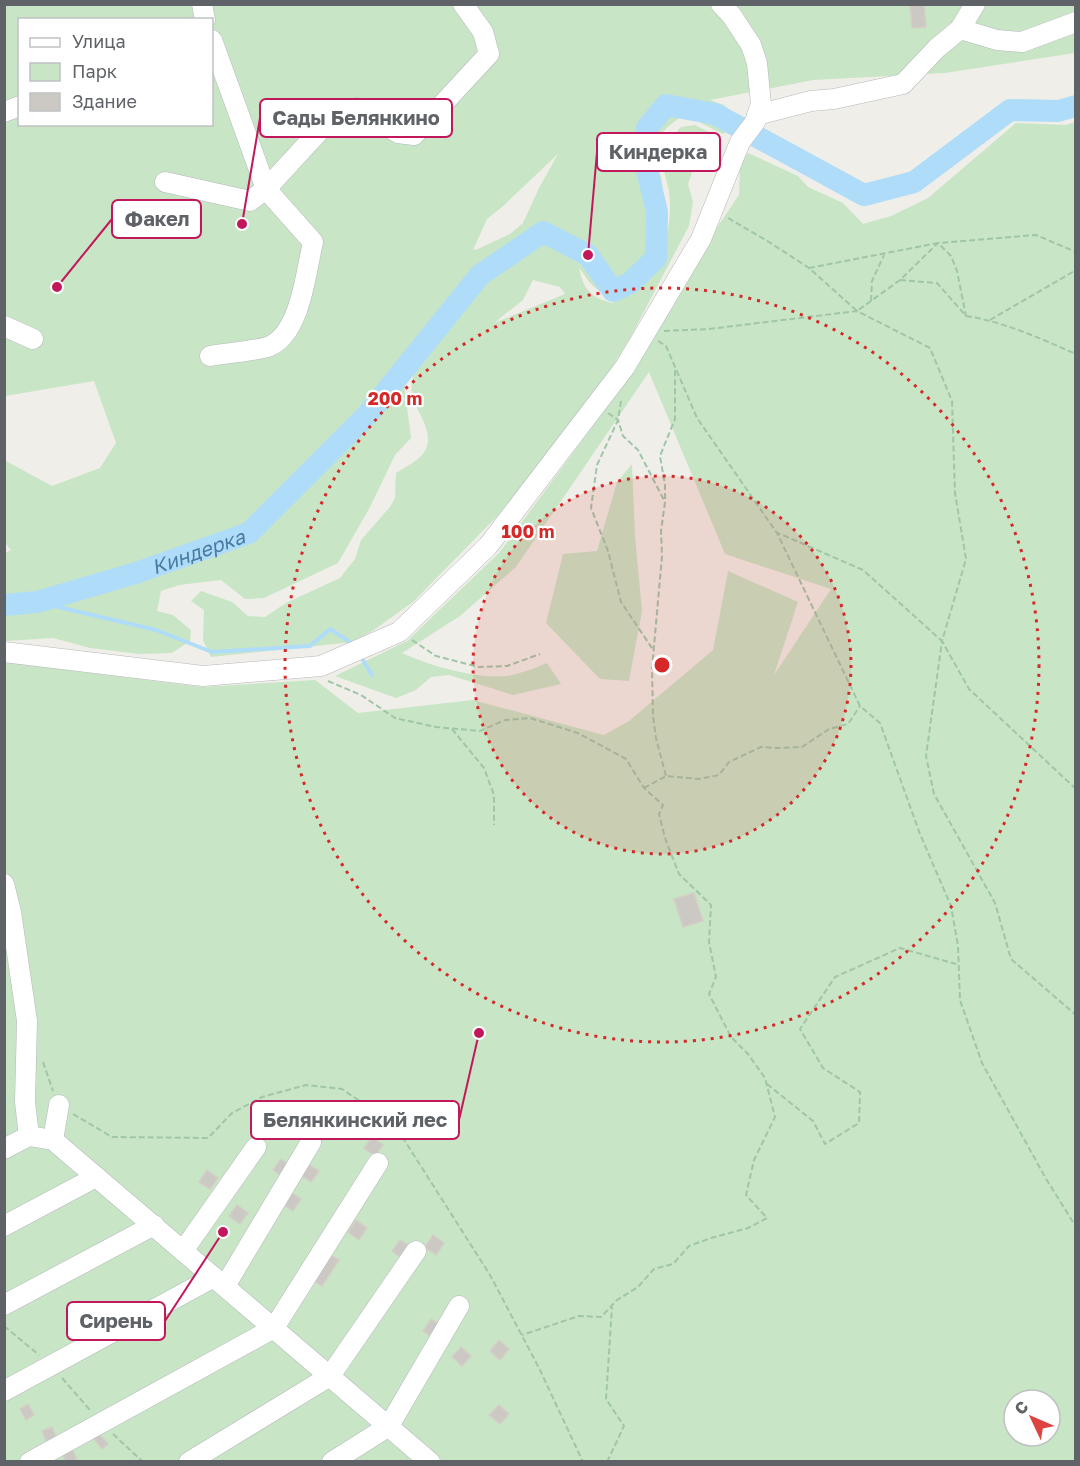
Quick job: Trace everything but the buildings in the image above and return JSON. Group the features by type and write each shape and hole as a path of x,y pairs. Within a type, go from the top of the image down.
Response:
{"street":[{"path":"165,182 250,201 266,189 334,115 357,108 398,133 414,135 489,54 483,32 463,4"},
{"path":"4,652 203,676 321,666 399,632 488,546 619,375 701,239 741,142 756,118 761,104 757,63 751,45 721,4"},
{"path":"756,118 811,101 834,99 903,84 937,48 960,29 975,4"},
{"path":"960,29 997,40 1022,42 1076,22"},
{"path":"210,356 270,345 282,336 295,318 313,242 266,189 213,43"},
{"path":"4,326 33,339"},
{"path":"4,885 11,912 27,1021 25,1102 29,1136"},
{"path":"53,1140 58,1105"},
{"path":"4,1149 29,1136 53,1140 430,1461"},
{"path":"4,1391 51,1365 220,1282 311,1142"},
{"path":"183,1251 256,1147"},
{"path":"30,1461 102,1424 274,1328 378,1163"},
{"path":"4,1226 96,1177"},
{"path":"4,1305 154,1226"},
{"path":"189,1461 330,1376 416,1251"},
{"path":"332,1461 388,1426 459,1306"}],"path":[{"path":"709,223 725,216 809,268 857,311 930,348 952,401 955,493 966,559 942,641 926,756 934,794 995,903 1011,959 1076,1015"},
{"path":"809,268 938,243 1036,235 1076,252"},
{"path":"646,332 709,329 857,311 900,280 938,243"},
{"path":"938,243 951,256 957,271 966,316"},
{"path":"871,301 872,280 884,255"},
{"path":"989,320 1076,270"},
{"path":"900,280 937,283 966,316 1019,328 1076,354"},
{"path":"646,332 666,346 697,418 777,533 860,706 880,723 920,834 951,906 958,946 960,1000 982,1063 1045,1177 1076,1227"},
{"path":"666,776 652,716 652,669 665,502 665,485 660,456 675,419 675,366"},
{"path":"619,375 621,405 618,420 597,465 591,508 608,550 621,602 654,651"},
{"path":"597,404 618,420 623,436 638,450 665,502"},
{"path":"777,533 863,570 942,641 969,689 1076,789"},
{"path":"399,632 436,656 479,667 507,666 540,654"},
{"path":"305,667 334,685 361,695 395,718 436,727 480,731 505,720 530,718 578,733 626,759 644,788 663,805 659,814 665,838 679,874 711,905 709,942 716,977 710,994 731,1037 748,1054 766,1083 775,1117 754,1160 746,1194 767,1218 748,1228 689,1246 673,1264 654,1269 638,1287 616,1300 601,1317 579,1316 522,1335"},
{"path":"644,788 666,776 699,779 719,775 729,762 761,747 802,747 829,729 848,724 860,706"},
{"path":"452,729 484,768 494,795 494,825"},
{"path":"766,1083 813,1121 825,1144 842,1134 859,1123 860,1092 823,1068 800,1029 835,977 900,948 956,964"},
{"path":"58,1105 112,1137 208,1138 232,1113 262,1097 306,1085 342,1089 377,1113 403,1138 490,1275 583,1461"},
{"path":"607,1461 624,1426 606,1399 612,1305"},
{"path":"4,1326 51,1365 102,1424 143,1461"}],"green space":[{"path":"5,5 1075,5 1075,53 945,73 813,80 710,100 724,105 738,119 731,129 723,134 695,120 679,118 668,127 658,138 653,150 664,197 660,258 670,217 669,192 663,163 666,148 681,127 695,125 717,136 694,166 688,184 693,202 689,226 630,338 602,383 506,507 414,601 353,642 211,657 203,640 204,610 191,601 201,591 232,602 248,616 265,617 286,603 340,578 355,559 361,540 395,498 396,473 417,460 426,449 428,435 412,395 414,371 404,383 411,438 395,455 370,507 338,563 264,598 245,599 221,580 179,585 161,591 157,611 173,615 191,630 190,641 172,653 140,654 90,648 53,638 5,641 5,553 11,550 5,543 4,460 52,486 100,468 116,443 94,381 5,396","holes":["558,154 523,223 510,234 473,250 487,219","659,263 657,268 632,290 612,303 589,292 579,268 598,290 606,294 614,294 630,287","533,280 560,287 565,294 494,323 523,300"]},
{"path":"1075,122 1075,1461 5,1462 5,662 202,687 315,680 358,713 473,700 604,735 629,721 713,650 728,571 798,602 774,675 831,589 725,554 649,372 516,567 460,616 402,653 439,667 481,676 507,676 547,663 561,684 513,695 449,675 431,677 416,690 396,698 335,676 407,641 499,553 633,372 703,248 739,195 740,165 748,153 798,176 808,187 843,203 863,224 891,216 928,198 1016,123 1066,125"},
{"path":"632,464 635,535 642,611 629,681 600,679 546,623 563,554 597,551 617,482"}],"waterway":[{"name":"Киндерка","path":"4,605 37,602 136,573 249,533 368,414 480,275 543,232 588,255 613,291 630,283 656,258 657,212 645,162 647,128 666,105 715,114 864,195 914,182 1010,110 1058,111 1076,106"},
{"path":"37,602 156,630 212,652 310,646 330,629 353,644"},
{"path":"360,655 372,675"}],"place":[{"name":"Сады Белянкино","path":"242,224"},
{"name":"Киндерка","path":"588,255"},
{"name":"Факел","path":"57,287"},
{"name":"Белянкинский лес","path":"479,1033"},
{"name":"Сирень","path":"223,1232"}]}
